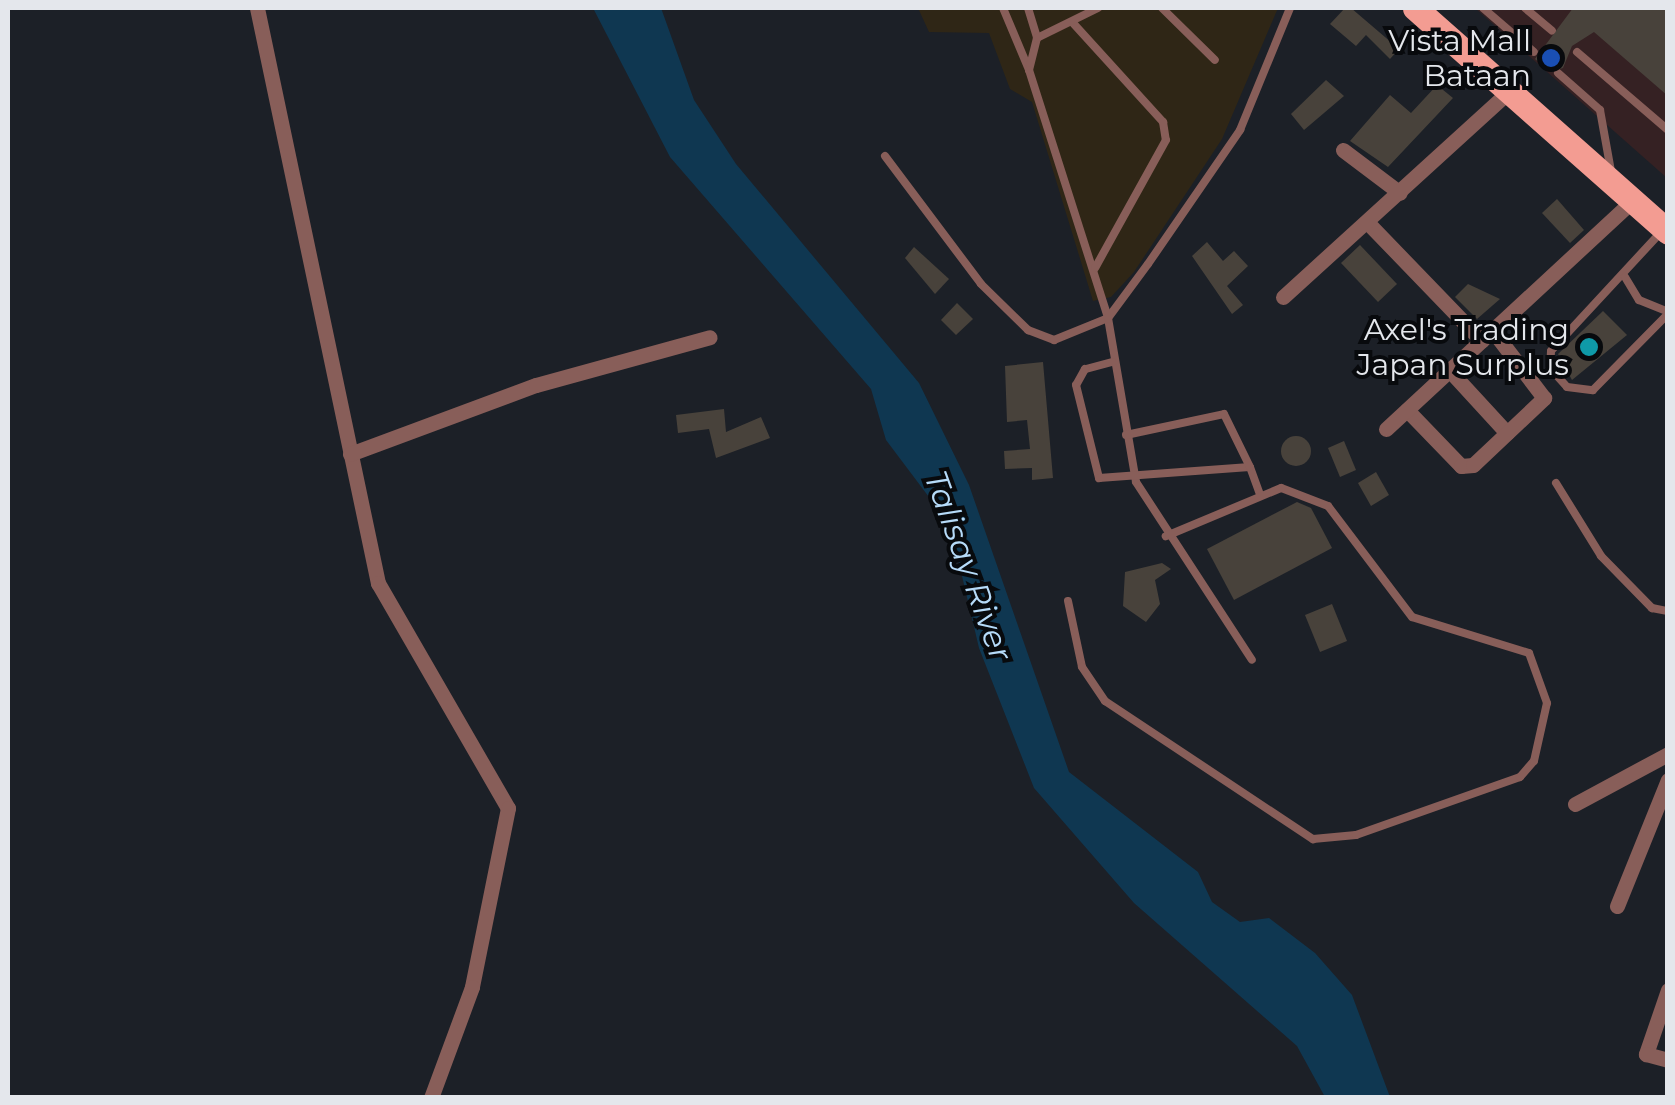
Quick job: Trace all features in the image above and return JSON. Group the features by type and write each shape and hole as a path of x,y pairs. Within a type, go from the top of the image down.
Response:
{"main road":[{"path":"1417,8 1666,231"}],"street":[{"path":"257,8 350,454 388,610 508,808 472,988 432,1098"},
{"path":"1282,297 1509,90"},
{"path":"1343,150 1400,193"},
{"path":"1386,429 1634,200"},
{"path":"1367,222 1544,393 1506,434 1464,467 1407,410"},
{"path":"350,454 536,385 710,337"},
{"path":"1450,371 1506,434"},
{"path":"1575,804 1668,754"},
{"path":"1617,906 1668,780"},
{"path":"1668,990 1646,1054 1668,1060"}],"lane":[{"path":"1003,8 1029,70 1095,268 1108,318 1112,362 1136,482 1166,536 1252,660"},
{"path":"1028,8 1037,38 1029,70"},
{"path":"1037,38 1098,8"},
{"path":"1162,8 1214,60"},
{"path":"885,156 981,284 1037,336 1054,340 1108,318 1240,130 1290,8"},
{"path":"1483,8 1534,52"},
{"path":"1525,8 1552,31"},
{"path":"1072,24 1163,122 1166,140 1095,268"},
{"path":"1577,52 1668,130"},
{"path":"1558,73 1600,110 1611,180"},
{"path":"1624,277 1639,300 1668,313 1603,385 1567,387 1550,368 1551,351 1666,231"},
{"path":"1112,362 1086,369 1076,385 1092,469 1106,481 1136,482 1250,467"},
{"path":"1126,435 1224,414 1260,494"},
{"path":"1556,482 1602,556 1652,608 1668,611"},
{"path":"1068,602 1082,667 1104,701 1312,839 1356,835 1528,771 1547,703 1529,653 1412,616 1328,506 1294,489 1260,494 1166,536"}],"shaded area":[{"path":"918,8 1278,8 1222,139 1134,272 1111,297 1093,301 1032,102 1010,89 989,33 929,32"},
{"name":"Vista Mall Bataan","path":"1475,8 1667,8 1667,178"}],"water":[{"name":"Talisay River","path":"593,8 661,8 694,100 736,164 919,383 969,485 1069,772 1198,872 1212,902 1240,922 1269,918 1315,953 1352,995 1390,1097 1325,1097 1297,1046 1134,903 1034,788 979,648 950,525 886,440 871,389 670,157"}],"building":[{"path":"1345,8 1351,8 1399,49 1390,59 1366,35 1356,46 1330,24"},
{"path":"1573,8 1668,8 1668,96 1594,32 1572,46 1563,68 1551,72 1535,59"},
{"path":"1326,80 1344,96 1304,130 1291,114"},
{"path":"1437,85 1453,98 1388,167 1350,141 1390,95 1411,113"},
{"path":"1557,199 1584,230 1570,243 1542,213"},
{"path":"1207,242 1223,261 1234,251 1248,266 1227,286 1243,305 1232,314 1192,256"},
{"path":"1360,245 1397,284 1378,302 1341,263"},
{"path":"914,247 949,279 935,294 905,258"},
{"path":"1468,284 1500,299 1477,319 1455,297"},
{"path":"957,303 973,319 956,335 941,320"},
{"name":"Axel's Trading Japan Surplus","path":"1603,311 1627,335 1572,380 1558,354"},
{"path":"1043,362 1053,478 1032,480 1032,468 1005,469 1004,451 1030,449 1027,420 1007,422 1005,366"},
{"path":"724,409 726,432 761,417 770,438 716,458 709,429 678,433 676,415"},
{"path":"1296,436 1310,445 1311,451 1302,465 1296,466 1282,457 1281,451 1290,437"},
{"path":"1344,441 1356,470 1340,477 1328,448"},
{"path":"1376,472 1389,495 1371,506 1358,483"},
{"path":"1297,502 1311,508 1332,548 1234,600 1207,549"},
{"path":"1162,563 1171,569 1155,580 1160,604 1146,622 1123,606 1125,572"},
{"path":"1332,604 1347,641 1320,652 1305,615"}],"place":[{"name":"Vista Mall Bataan","path":"1551,58"},
{"name":"Axel's Trading Japan Surplus","path":"1589,347"}]}
